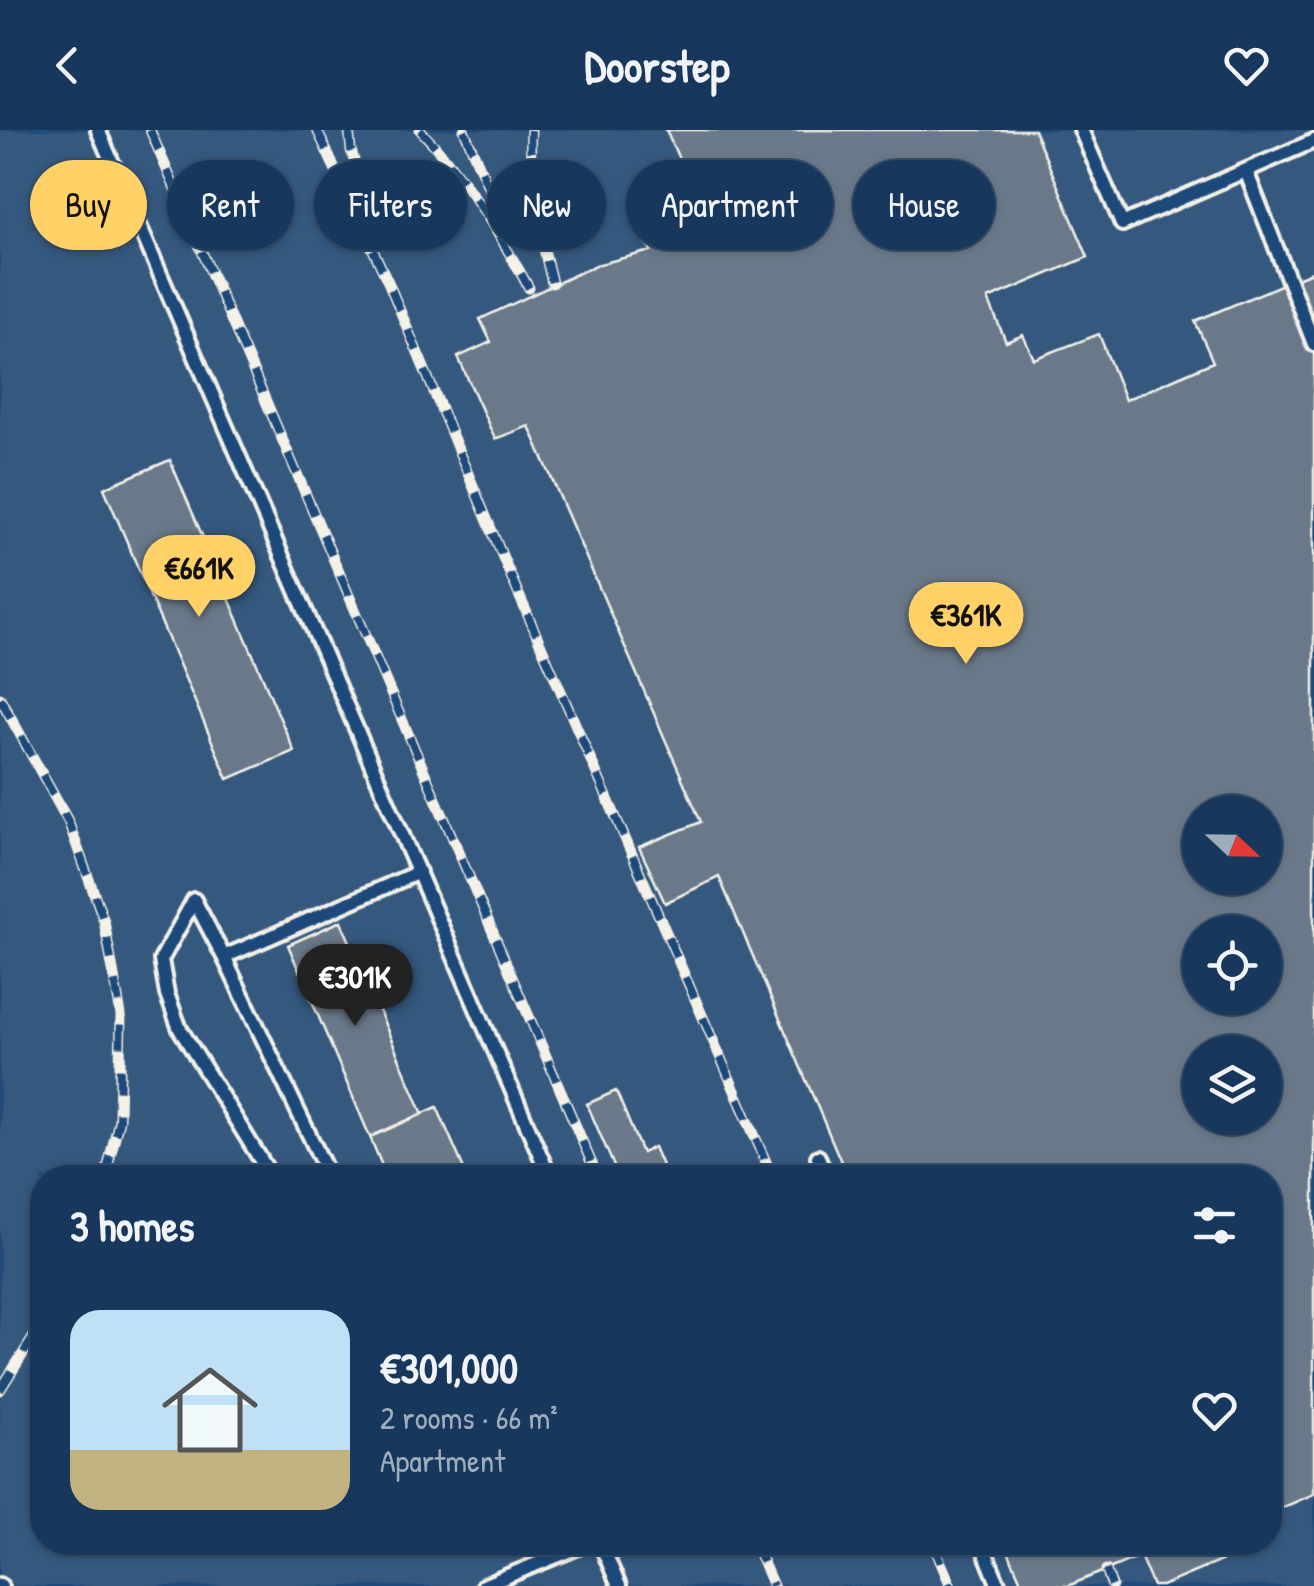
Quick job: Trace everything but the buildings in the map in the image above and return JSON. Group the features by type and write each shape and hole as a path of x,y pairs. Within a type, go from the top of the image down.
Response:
{"lane":[{"path":"98,130 544,1165"},
{"path":"1081,130 1122,224 1314,142"},
{"path":"1246,171 1314,344"},
{"path":"224,957 419,872"},
{"path":"264,1165 180,1029 167,994 161,960 194,900 324,1165"},
{"path":"818,1157 821,1165"},
{"path":"484,1586 559,1555"},
{"path":"606,1555 619,1586"},
{"path":"986,1555 999,1586"}],"shaded area":[{"path":"0,130 1314,130 1314,1586 0,1586"}],"railway":[{"path":"150,130 592,1165"},
{"path":"317,130 389,284 509,572 767,1165"},
{"path":"349,130 354,160"},
{"path":"420,130 466,185 529,288"},
{"path":"464,130 487,184"},
{"path":"531,130 533,188 552,283"},
{"path":"0,698 68,821 104,921 121,1015 119,1120 108,1165"},
{"path":"0,1390 30,1343"},
{"path":"760,1555 773,1586"},
{"path":"938,1555 951,1586"},
{"path":"1106,1570 1112,1586"}]}
